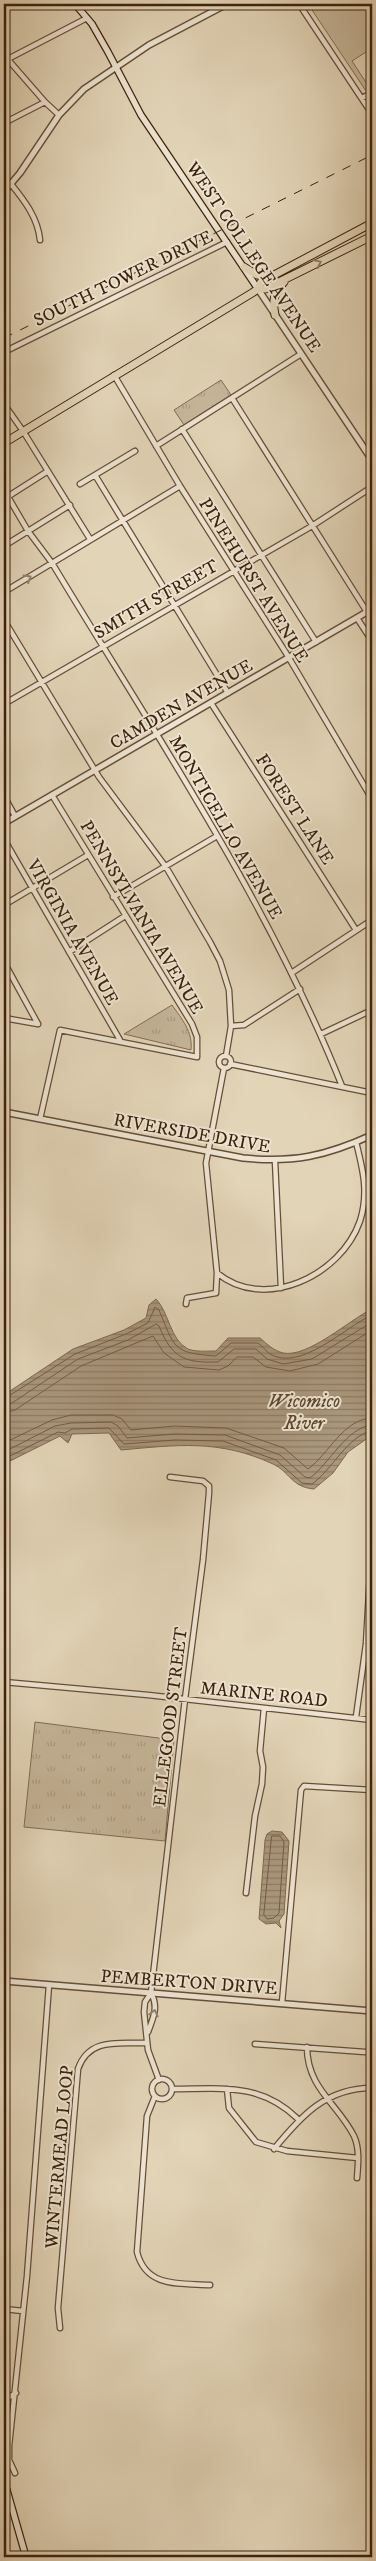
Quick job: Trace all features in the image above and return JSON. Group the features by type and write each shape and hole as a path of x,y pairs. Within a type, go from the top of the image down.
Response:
{"main road":[{"name":"WEST COLLEGE AVENUE","path":"75,4 88,18 145,121 258,289"},
{"path":"258,289 261,282 372,223"},
{"path":"364,239 362,235 364,232 372,228"},
{"path":"4,443 258,289 264,289 372,236"},
{"path":"244,267 261,277 275,274"},
{"path":"275,315 272,300 277,290 288,277"},
{"path":"4,2480 26,2557"}],"street":[{"path":"4,192 59,115 88,85 149,45 227,4"},
{"path":"299,4 372,114"},
{"path":"59,115 5,58 88,18"},
{"path":"362,98 372,93"},
{"path":"4,123 45,102"},
{"path":"11,184 24,200 33,217 40,240"},
{"name":"SOUTH TOWER DRIVE","path":"4,352 227,242"},
{"name":"WEST COLLEGE AVENUE","path":"258,289 372,460"},
{"path":"156,446 301,354"},
{"name":"PINEHURST AVENUE","path":"114,375 180,486 289,658 372,800"},
{"path":"232,398 312,526 370,611"},
{"path":"4,404 24,431 90,539"},
{"path":"182,429 260,556 316,642"},
{"path":"80,484 135,451"},
{"path":"6,497 48,471"},
{"path":"95,475 173,606 228,693"},
{"path":"4,592 122,519 180,486"},
{"name":"SMITH STREET","path":"4,704 312,526 372,487"},
{"name":"MONTICELLO AVENUE","path":"4,490 6,497 28,531 52,563 217,836 293,972 342,1086"},
{"path":"4,546 70,505"},
{"name":"CAMDEN AVENUE","path":"4,823 370,611"},
{"path":"357,618 372,641"},
{"path":"4,620 95,771 166,867 220,962 229,990 231,1026 226,1056 230,1064"},
{"name":"FOREST LANE","path":"211,703 356,930"},
{"name":"PENNSYLVANIA AVENUE","path":"52,795 195,1030 198,1042 197,1057 120,1040"},
{"path":"4,796 15,816"},
{"path":"114,896 217,836"},
{"name":"VIRGINIA AVENUE","path":"4,838 120,1040"},
{"path":"4,905 88,855"},
{"path":"69,952 126,916"},
{"path":"293,972 372,920"},
{"path":"4,962 38,1024 4,1018"},
{"path":"231,1026 244,1024 300,989"},
{"path":"321,1034 372,1010"},
{"path":"40,1118 60,1030 120,1040"},
{"path":"224,1068 219,1061 226,1056"},
{"path":"186,1304 187,1298 216,1293 216,1273 206,1163 224,1068 230,1064 372,1092"},
{"name":"RIVERSIDE DRIVE","path":"4,1112 207,1152 276,1161 306,1158 339,1150 372,1135"},
{"path":"216,1273 228,1283 243,1289 264,1290 281,1288 313,1276 340,1254 351,1240 360,1222 365,1188 365,1175 356,1142"},
{"path":"276,1161 281,1288"},
{"name":"ELLEGOOD STREET","path":"151,1993 203,1560 209,1486 203,1481 170,1477"},
{"path":"356,1717 366,1644 372,1539"},
{"name":"MARINE ROAD","path":"4,1682 185,1699 372,1720"},
{"path":"246,1893 254,1816 262,1784 263,1767 260,1751 264,1708"},
{"path":"282,2003 301,1790 304,1786 372,1790"},
{"name":"PEMBERTON DRIVE","path":"4,1981 372,2011"},
{"path":"14,2473 9,2460 49,1985"},
{"path":"148,2034 144,2009 145,2002 151,1993 156,2002 156,2007 147,2043 151,2063 158,2080"},
{"name":"WINTERMEAD LOOP","path":"60,2328 58,2308 78,2069 81,2059 99,2045 147,2043"},
{"path":"255,2044 365,2052"},
{"path":"307,2048 310,2073 326,2100 354,2136 358,2158 357,2178"},
{"path":"158,2080 167,2081 172,2089"},
{"path":"158,2080 153,2086 155,2096 147,2116 137,2252 139,2262 144,2271 156,2279 210,2285"},
{"path":"274,2149 298,2119 326,2100 346,2092 372,2088"},
{"path":"172,2089 244,2090 265,2096 286,2108 298,2119"},
{"path":"155,2096 166,2098 172,2089"},
{"path":"227,2089 229,2108 256,2142 274,2149 358,2158"},
{"path":"4,2309 23,2311"},
{"path":"4,2400 16,2393"}],"green space":[{"path":"308,4 372,4 372,48 352,61 369,87 372,86 372,88 366,91"},
{"path":"221,380 231,395 184,425 174,410"},
{"path":"172,1005 189,1032 191,1050 124,1034"},
{"path":"35,1722 174,1740 165,1841 24,1827"}],"water":[{"name":"Wicomico River","path":"156,1299 164,1311 177,1339 188,1349 198,1351 216,1351 228,1338 260,1338 276,1350 283,1353 293,1353 316,1344 372,1309 372,1435 348,1452 333,1473 314,1489 300,1485 279,1467 253,1456 216,1447 198,1446 121,1450 109,1433 72,1434 68,1443 60,1436 4,1464 4,1395 73,1349 124,1330 146,1318 149,1305"},
{"path":"272,1831 282,1832 289,1841 284,1914 279,1921 281,1928 276,1923 266,1924 259,1919 265,1840 267,1834"}],"railway":[{"path":"4,338 372,155"}]}
